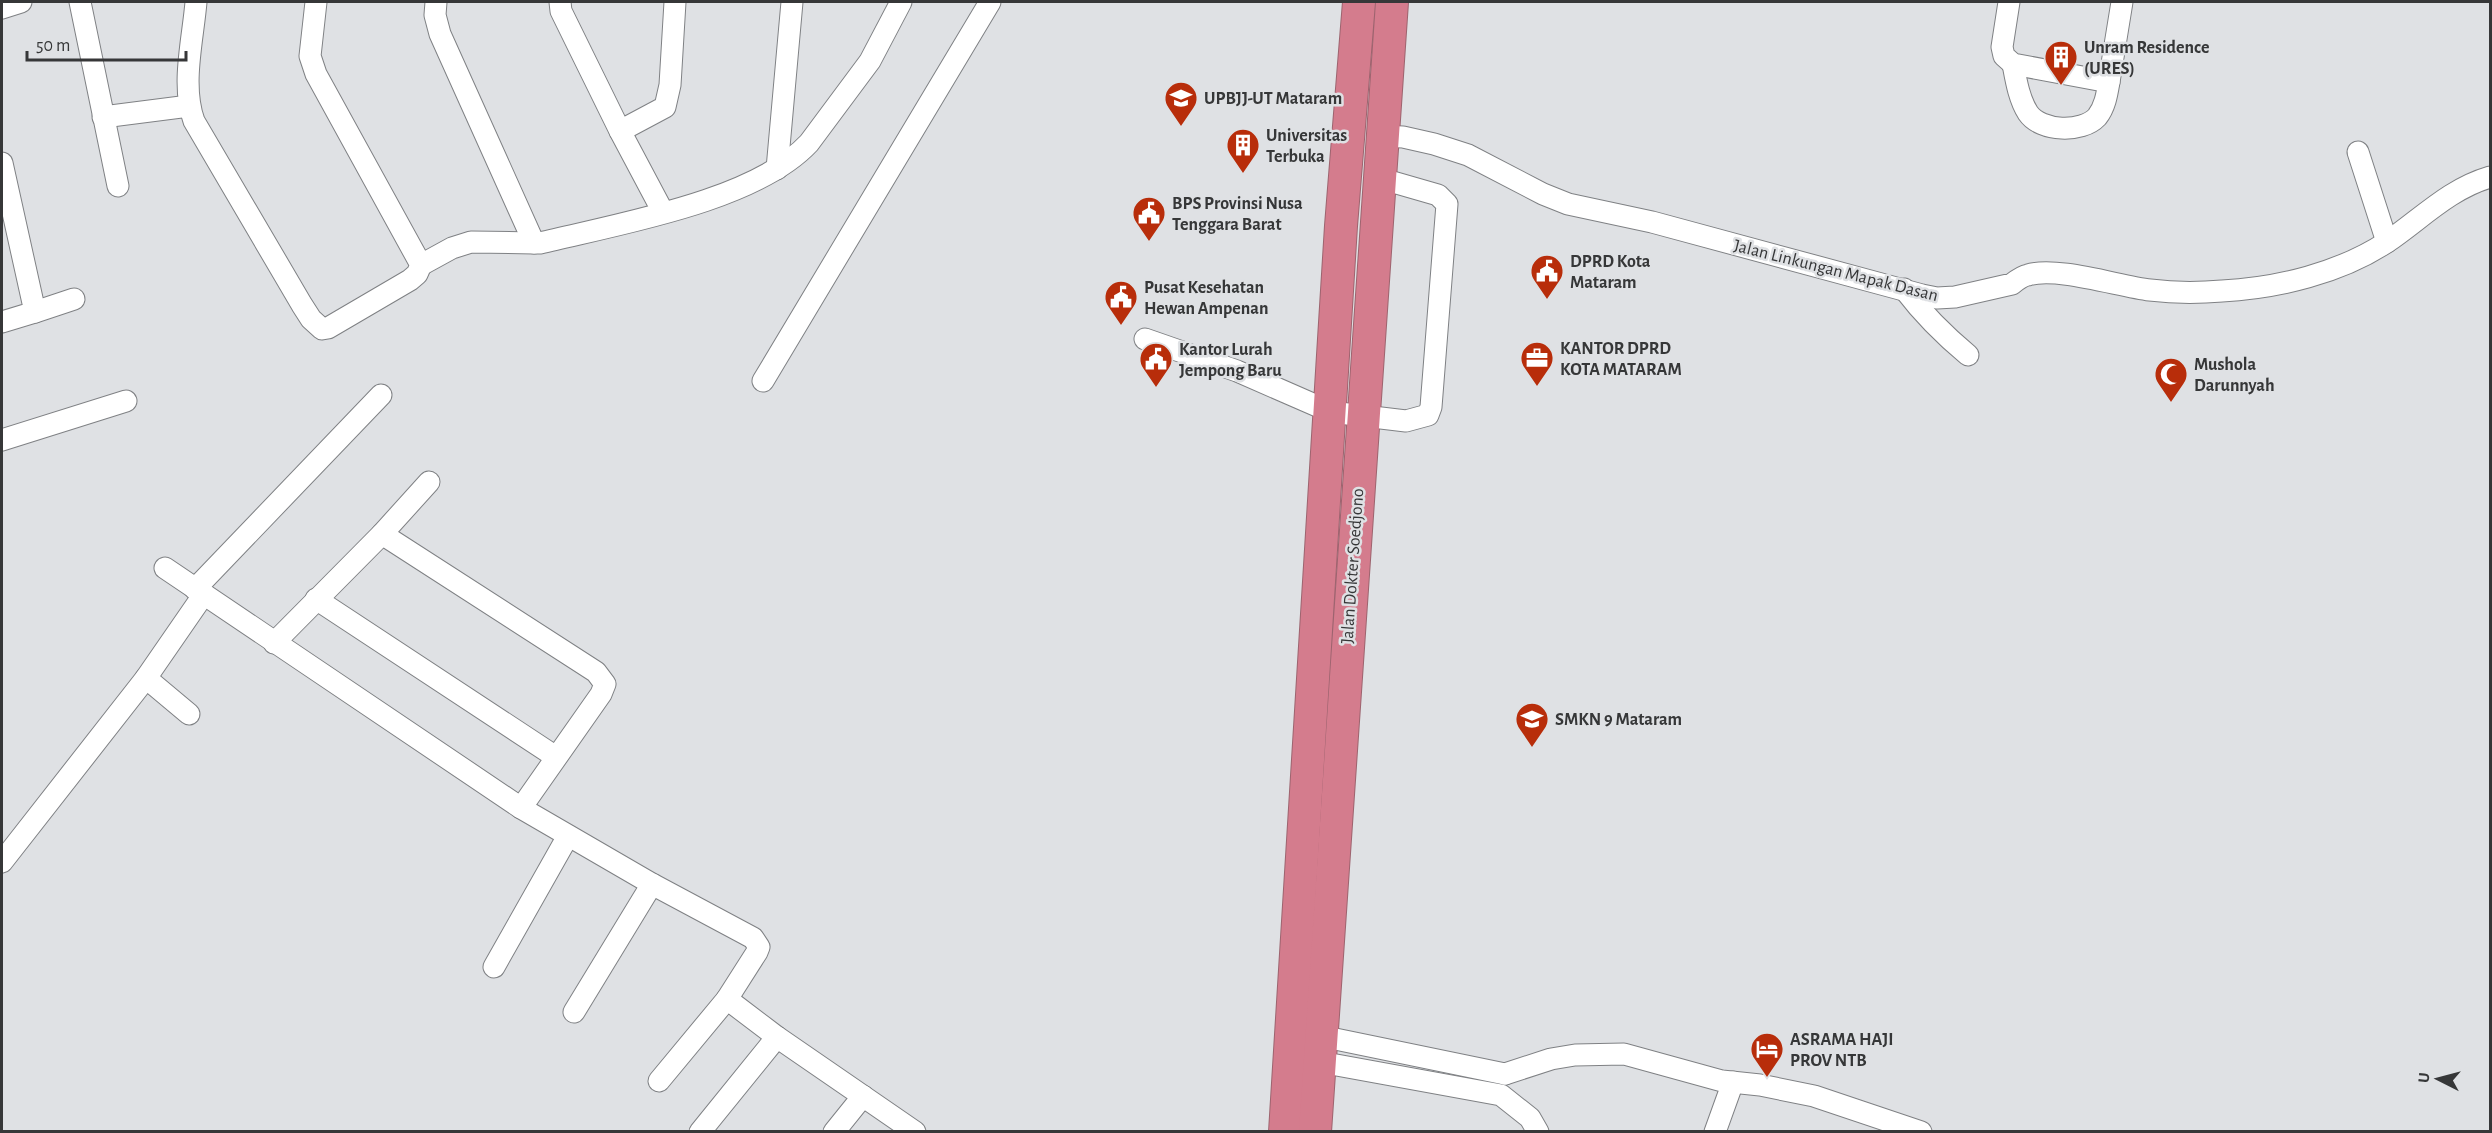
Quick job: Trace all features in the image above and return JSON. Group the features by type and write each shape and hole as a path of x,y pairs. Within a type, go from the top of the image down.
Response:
{"highway":[{"name":"Jalan Dokter Soedjono","path":"1316,1131 1305,1046 1331,412 1342,215 1359,2"},
{"name":"Jalan Dokter Soedjono","path":"1285,1131 1305,1046 1362,417 1392,2"}],"street":[{"path":"2,8 21,2"},
{"path":"80,2 118,186"},
{"path":"196,2 189,87 189,106 194,121 316,326 321,329 328,328 410,280 417,274 421,265 471,242 534,243 709,200 777,169 800,153 809,143 870,61 901,2"},
{"path":"316,2 310,56 316,74 421,265"},
{"path":"436,2 435,15 440,34 534,243"},
{"path":"560,2 561,11 663,212"},
{"path":"620,131 664,107 670,85 675,2"},
{"path":"777,169 792,2"},
{"path":"763,381 990,2"},
{"path":"2009,2 2002,47 2004,56 2013,63 2109,82"},
{"path":"2013,63 2022,101 2029,114 2038,123 2069,127 2079,127 2088,123 2096,118 2105,104 2122,2"},
{"path":"103,117 189,106"},
{"name":"Jalan Linkungan Mapak Dasan","path":"1382,136 1403,137 1468,155 1543,194 1568,204 1652,222 1938,298 1955,297 2012,284 2029,274 2038,273 2184,293 2225,291 2277,284 2354,261 2387,242 2456,191 2490,177"},
{"path":"2358,152 2387,242"},
{"path":"2,163 35,312"},
{"path":"1145,339 1237,371 1331,412 1406,421 1428,415 1431,407 1447,204 1438,195 1379,178"},
{"path":"1904,289 1946,337 1968,355"},
{"path":"2,322 74,299"},
{"path":"2,862 146,678 200,591 381,395"},
{"path":"2,441 126,401"},
{"path":"274,643 382,534 429,482"},
{"path":"382,534 602,678 604,684 601,694 521,808"},
{"path":"165,568 521,808 652,884 755,940 759,948 727,999 659,1081"},
{"path":"316,599 556,757"},
{"path":"146,678 189,714"},
{"path":"494,968 568,836"},
{"path":"574,1012 652,884"},
{"path":"727,999 777,1037 915,1131"},
{"path":"700,1131 777,1037"},
{"path":"1305,1046 1505,1074 1551,1059 1600,1053 1624,1054 1722,1081 1760,1085 1815,1096 1921,1131"},
{"path":"1305,1046 1501,1095 1530,1118 1539,1131"},
{"path":"1501,1095 1505,1074"},
{"path":"1715,1131 1733,1082"},
{"path":"834,1131 863,1096"}],"place":[{"name":"Unram Residence (URES)","path":"2061,86"},
{"name":"UPBJJ-UT Mataram","path":"1181,127"},
{"name":"Universitas Terbuka","path":"1243,174"},
{"name":"BPS Provinsi Nusa Tenggara Barat","path":"1149,242"},
{"name":"DPRD Kota Mataram","path":"1547,300"},
{"name":"Pusat Kesehatan Hewan Ampenan","path":"1121,326"},
{"name":"KANTOR DPRD KOTA MATARAM","path":"1537,387"},
{"name":"Kantor Lurah Jempong Baru","path":"1156,388"},
{"name":"Mushola Darunnyah","path":"2171,403"},
{"name":"SMKN 9 Mataram","path":"1532,748"},
{"name":"ASRAMA HAJI PROV NTB","path":"1767,1078"}]}
